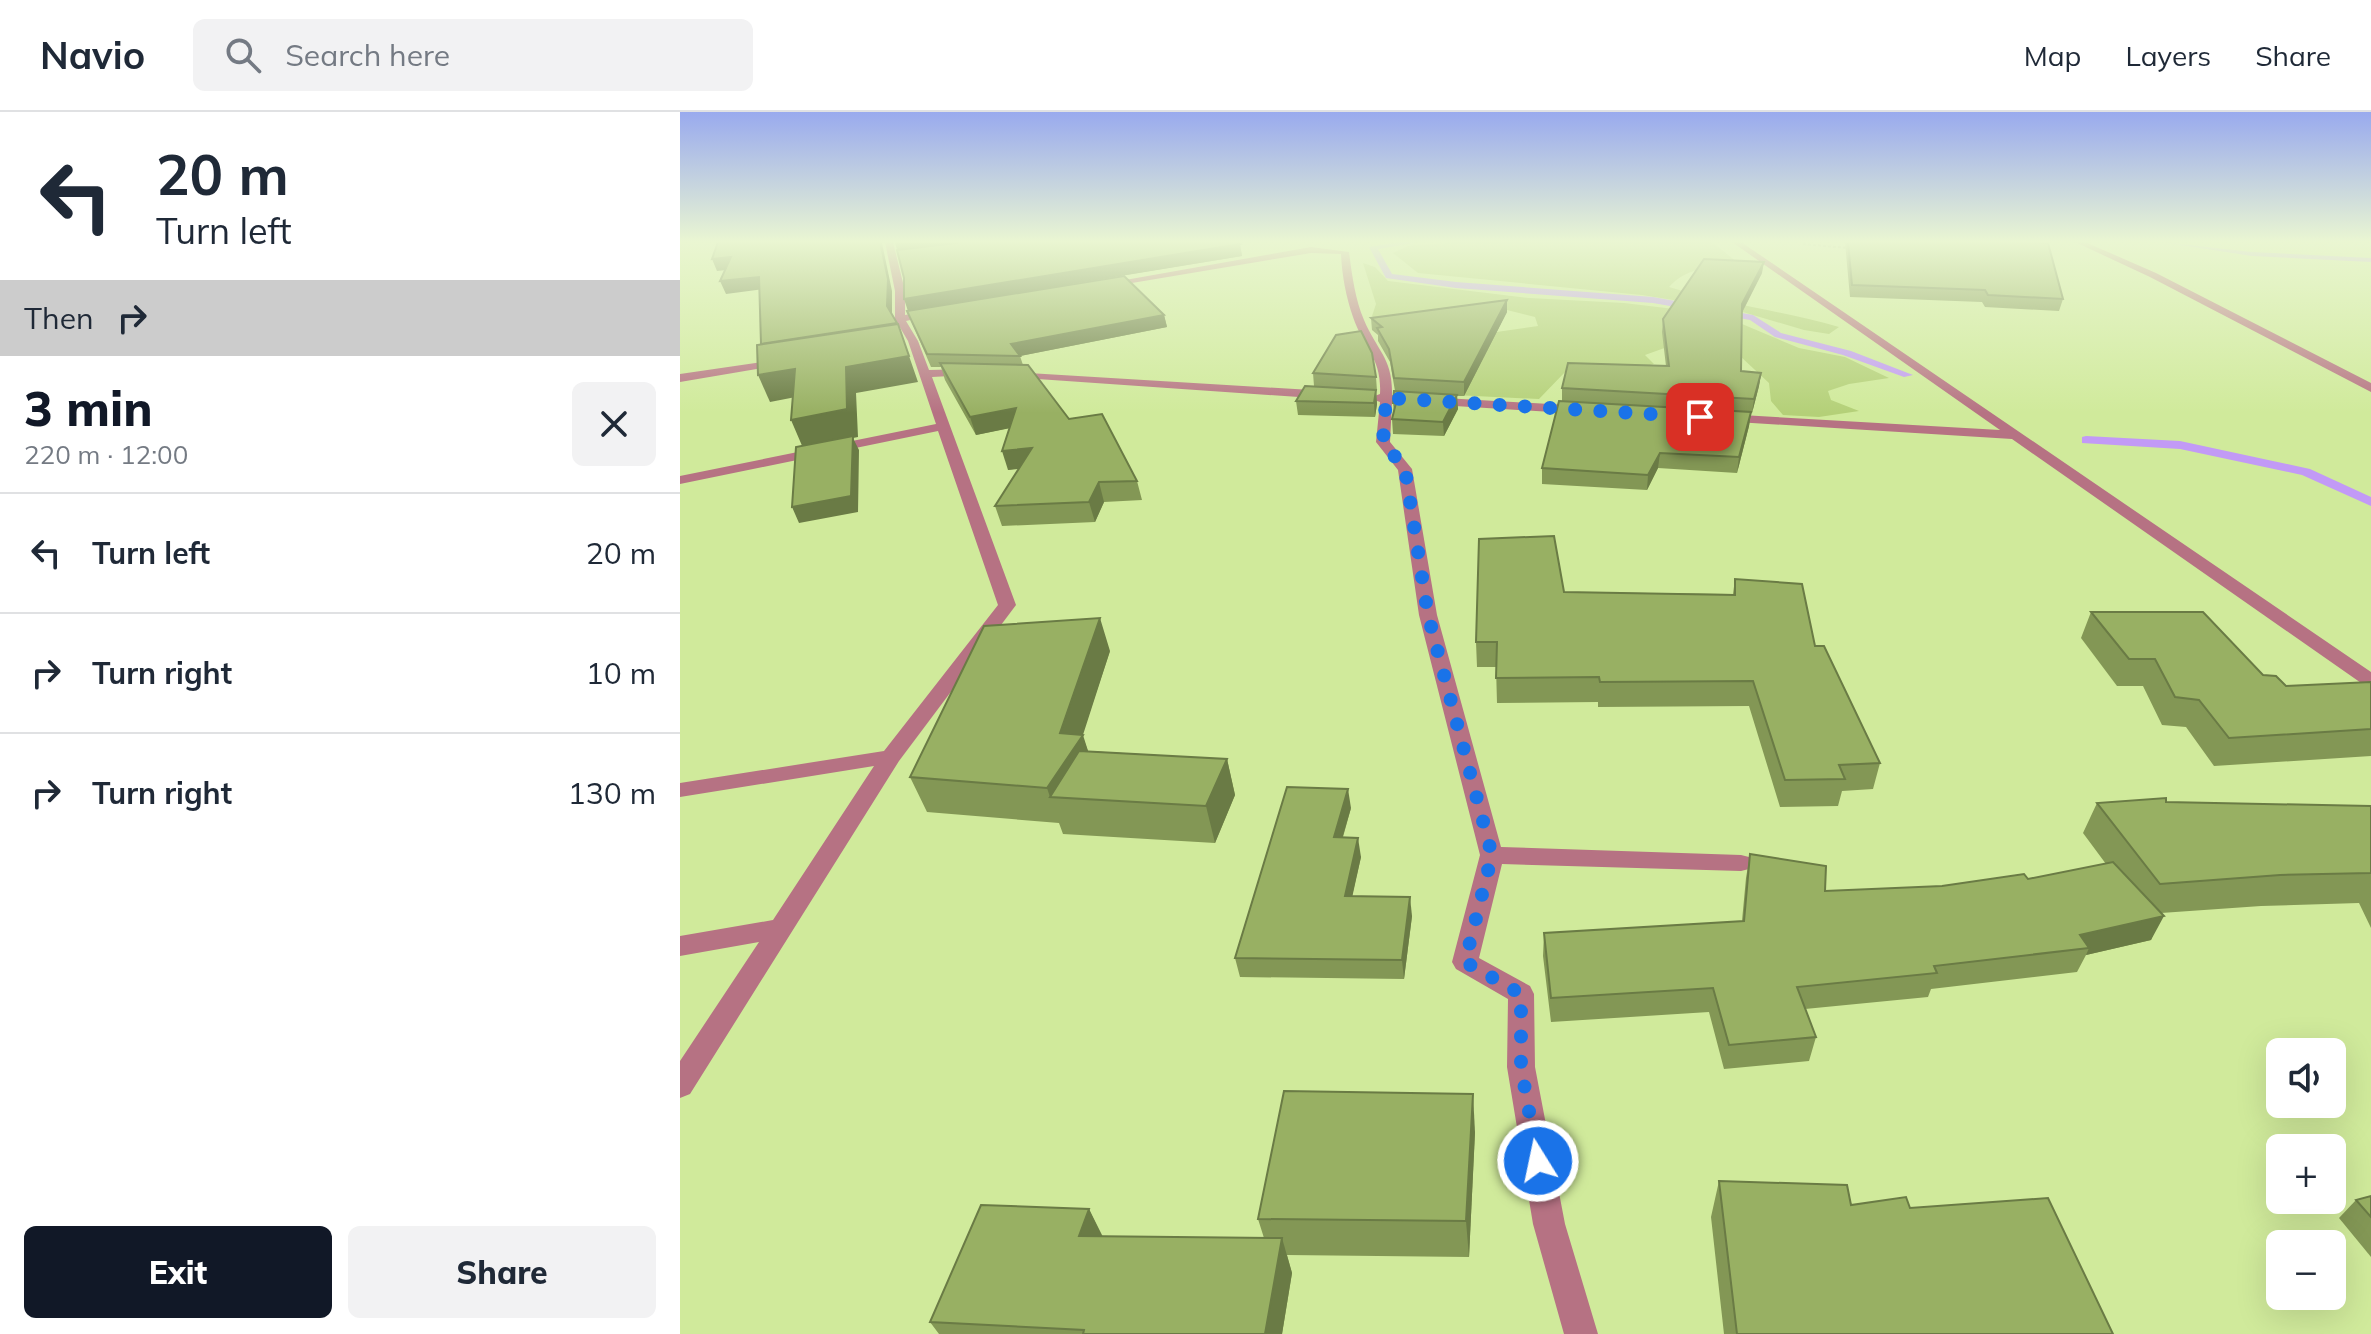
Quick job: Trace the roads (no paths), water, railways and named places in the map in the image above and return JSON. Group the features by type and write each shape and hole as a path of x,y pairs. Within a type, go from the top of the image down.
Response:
{"street":[{"path":"680,1085 891,757 1007,605 924,374 905,343 900,299"},
{"path":"1353,299 1359,320 1387,372 1383,442 1405,469 1428,615 1492,855 1465,962 1521,994 1521,1067 1549,1224 1581,1334"},
{"path":"1818,299 2371,681"},
{"path":"2199,299 2371,388"},
{"path":"900,319 951,311"},
{"path":"680,378 789,361"},
{"path":"924,374 976,372"},
{"path":"1004,374 1340,395"},
{"path":"1355,396 1606,411"},
{"path":"1700,417 2015,435"},
{"path":"680,480 943,426"},
{"path":"680,790 891,757"},
{"path":"1492,855 1741,863"},
{"path":"680,946 781,928"}],"waterway":[{"path":"1640,299 1753,318 1778,335 1847,353 1908,375"},
{"path":"2086,440 2180,445 2306,472 2371,502"}]}
